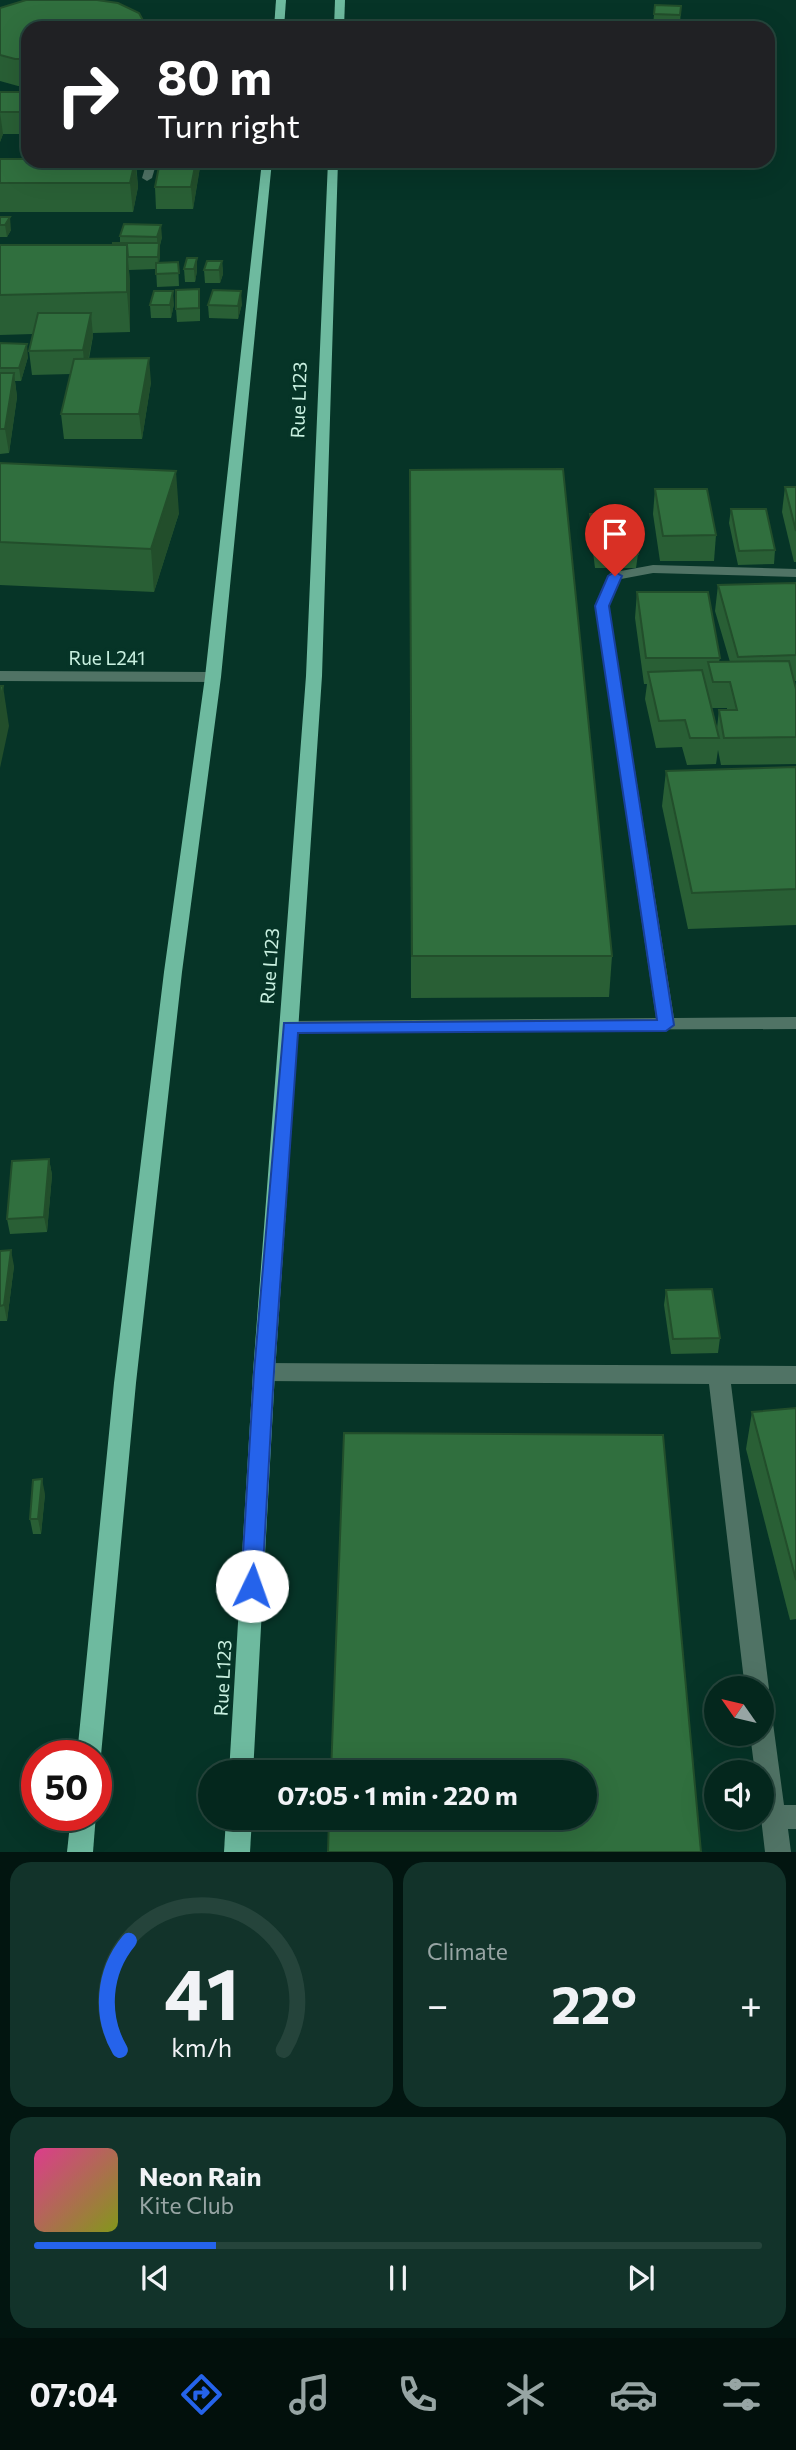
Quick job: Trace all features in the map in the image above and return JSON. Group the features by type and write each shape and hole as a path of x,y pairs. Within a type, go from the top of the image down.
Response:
{"main road":[{"path":"280,21 281,0"},
{"path":"339,21 340,0"},
{"path":"90,1740 131,1329 173,972 214,677 266,168"},
{"name":"Rue L123","path":"242,1760 264,1372 314,676 333,168"},
{"path":"237,1852 238,1830"},
{"path":"80,1852 82,1831"}],"street":[{"path":"148,177 150,168"},
{"path":"666,1025 602,606 615,576 653,569 796,573"},
{"name":"Rue L241","path":"0,676 214,677"},
{"path":"290,1027 796,1023"},
{"path":"264,1372 796,1375"},
{"path":"719,1376 755,1676"},
{"path":"767,1746 784,1817 778,1852"}],"building":[{"path":"26,0 97,0 118,3 139,13 143,21 21,21 21,59 15,59 0,55 0,8"},
{"path":"655,5 681,6 680,15 654,14"},
{"path":"0,92 21,92 21,112 0,112"},
{"path":"0,159 21,159 21,168 133,168 130,183 0,183"},
{"path":"159,168 195,168 191,187 155,187"},
{"path":"0,217 10,217 5,225 0,225"},
{"path":"124,224 161,225 157,237 120,236"},
{"path":"113,243 159,243 158,257 128,257 127,245"},
{"path":"0,245 127,245 127,292 0,295"},
{"path":"187,258 197,258 194,269 184,269"},
{"path":"207,261 222,261 219,270 204,270"},
{"path":"178,262 179,273 156,274 156,263"},
{"path":"199,289 199,308 176,309 176,290"},
{"path":"213,290 241,291 238,306 208,305"},
{"path":"154,291 173,291 170,305 150,305"},
{"path":"38,313 91,313 83,350 29,351"},
{"path":"0,343 27,344 19,368 0,368"},
{"path":"149,358 139,414 61,414 74,359"},
{"path":"0,373 14,373 5,429 0,429"},
{"path":"0,463 176,471 151,549 0,542"},
{"path":"563,469 612,956 412,956 410,470"},
{"path":"785,487 796,487 796,531"},
{"path":"655,489 707,489 716,535 663,536"},
{"path":"731,509 766,509 775,550 739,551"},
{"path":"590,514 632,514 638,554 596,554"},
{"path":"796,583 796,655 738,657 718,585"},
{"path":"637,592 708,592 720,658 646,658"},
{"path":"789,661 796,689 796,737 724,738 719,710 737,710 730,682 713,682 708,662"},
{"path":"702,670 719,738 690,738 685,720 659,721 648,672"},
{"path":"796,767 796,889 692,893 666,771"},
{"path":"49,1159 44,1217 7,1219 12,1161"},
{"path":"11,1250 4,1305 0,1306 0,1251"},
{"path":"712,1289 720,1338 673,1339 666,1290"},
{"path":"796,1408 796,1580 752,1412"},
{"path":"344,1433 663,1435 701,1852 328,1852 329,1830 597,1830 597,1760 331,1760"},
{"path":"42,1479 38,1519 30,1519 33,1480"}],"route":[{"path":"252,1586 264,1372 290,1027 666,1025 602,606 615,576"}]}
